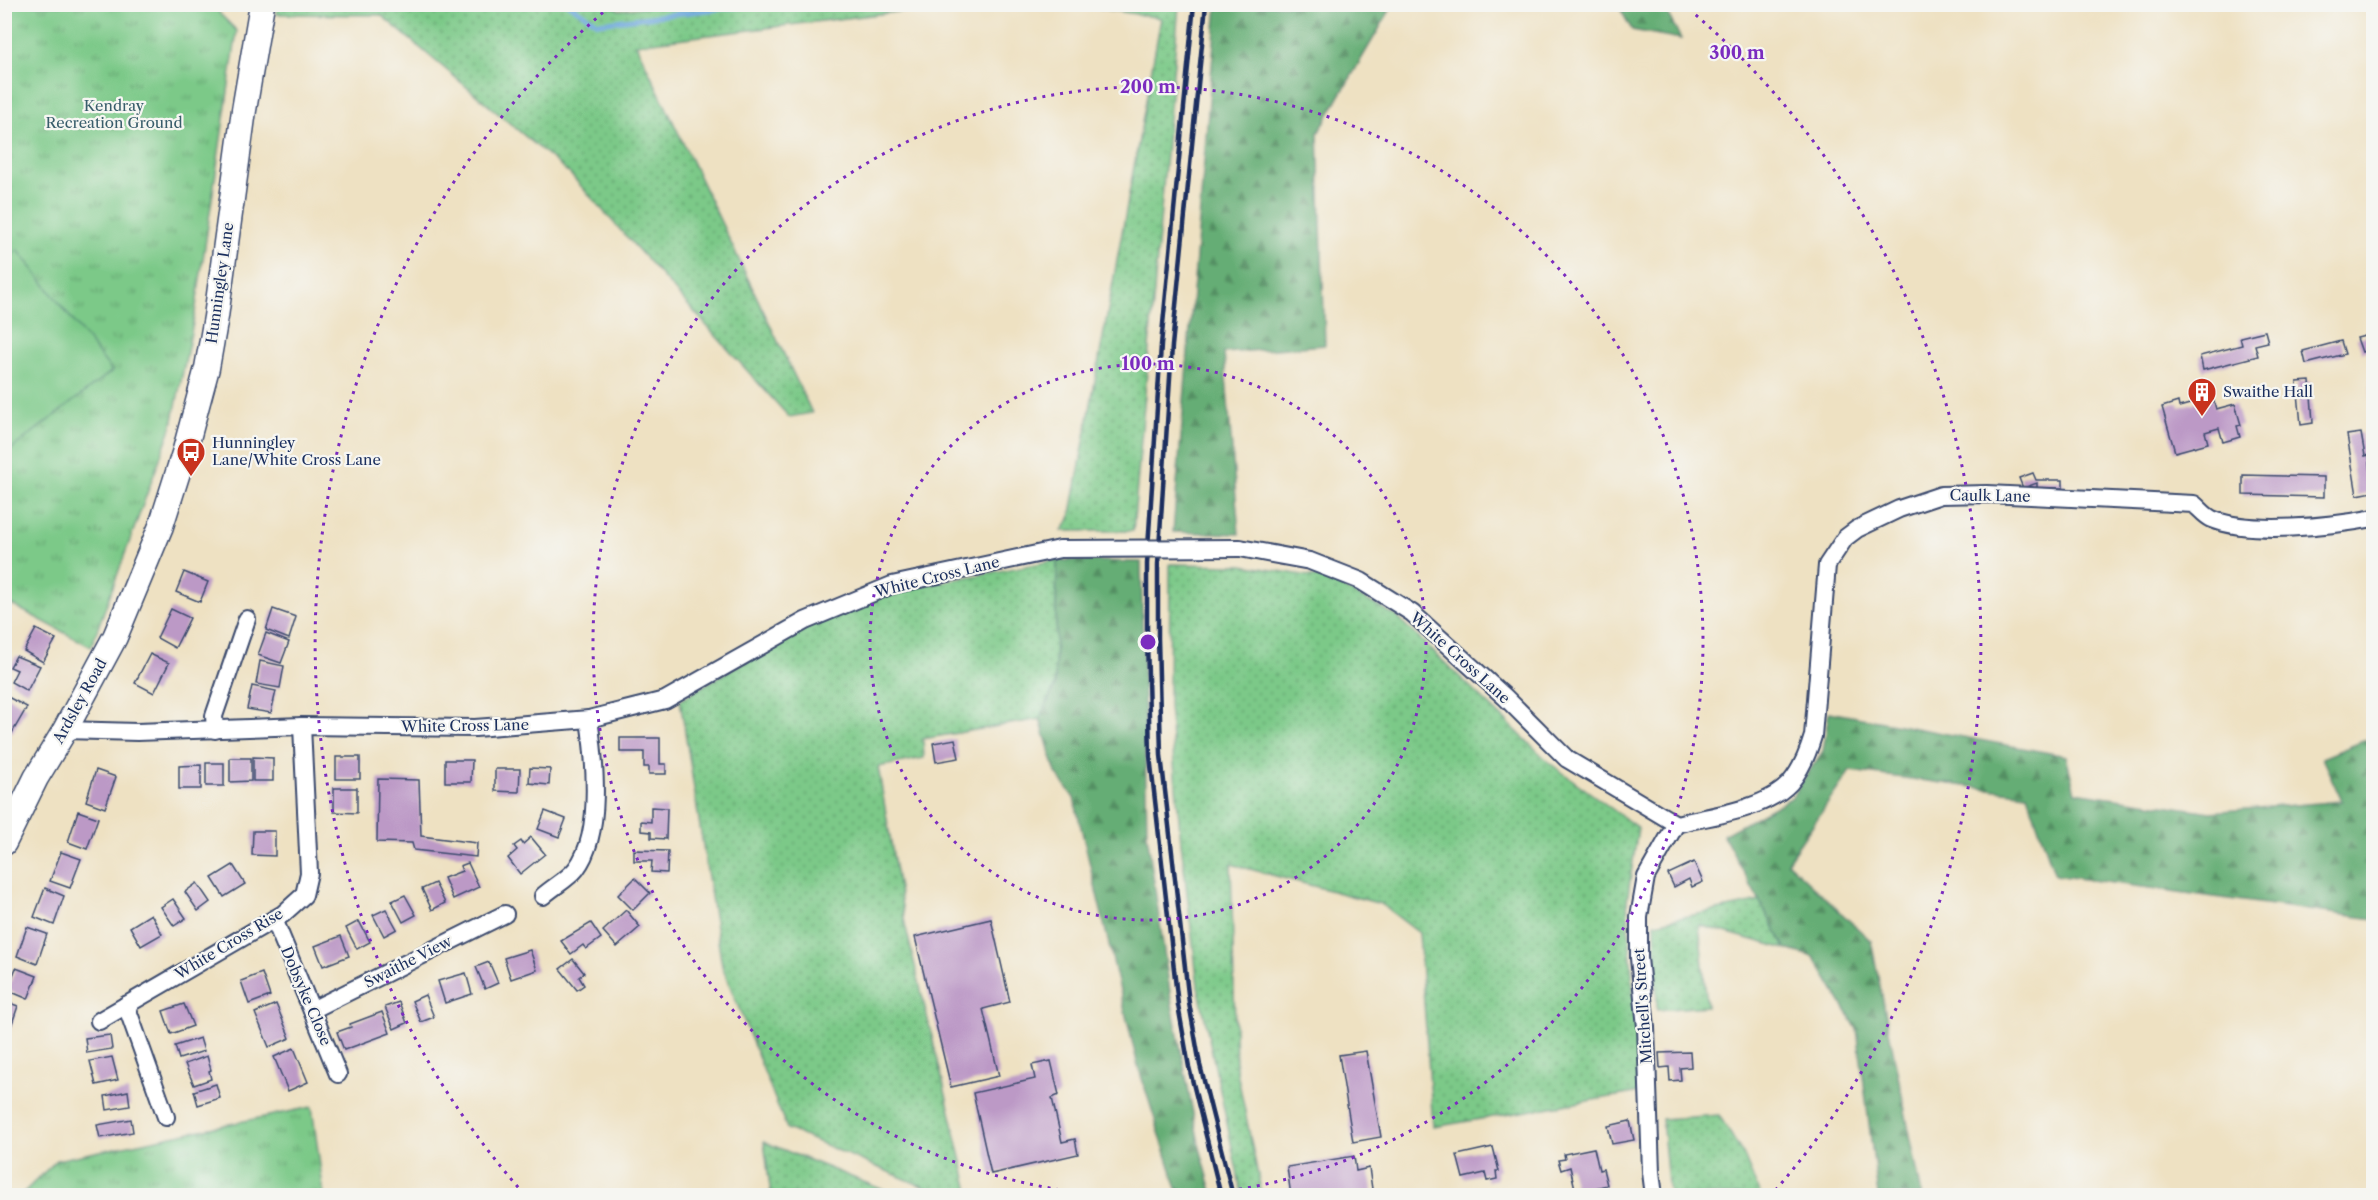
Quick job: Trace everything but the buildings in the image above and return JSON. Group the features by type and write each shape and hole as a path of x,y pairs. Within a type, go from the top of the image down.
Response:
{"main road":[{"name":"Hunningley Lane","path":"149,555 161,526 182,460 207,368 262,4"},
{"name":"Ardsley Road","path":"4,843 36,778 65,730 115,637 149,555"}],"street":[{"name":"Caulk Lane","path":"1676,824 1739,810 1784,788 1794,776 1808,751 1813,736 1827,565 1845,538 1857,529 1899,509 1941,495 1987,494 2194,504 2210,518 2230,525 2302,526 2373,518"},
{"name":"White Cross Lane","path":"65,730 96,732 215,730 302,726 475,728 588,719 665,700 805,621 892,585 1060,549 1240,548 1310,561 1361,581 1378,591 1412,613 1505,698 1567,759 1676,824"},
{"path":"215,730 213,716 247,619"},
{"path":"543,896 576,869 592,835 595,807 588,719"},
{"name":"White Cross Rise","path":"99,1021 274,919 304,895 309,873 302,726"},
{"name":"Mitchell's Street","path":"1654,1196 1651,1172 1646,1028 1639,958 1639,917 1646,877 1676,824"},
{"name":"Swaithe View","path":"312,1011 505,914"},
{"name":"Dobsyke Close","path":"274,919 338,1074"},
{"path":"126,1005 166,1117"}],"green space":[{"path":"609,4 619,10 667,4 953,5 636,44 812,413 789,417 570,174 381,15 276,14 279,5"},
{"name":"Kendray Recreation Ground","path":"4,5 216,5 220,14 237,31 195,313 172,425 91,647 5,601"},
{"path":"1079,5 1179,5 1133,531 1062,531 1070,519 1161,18"},
{"path":"1217,5 1393,5 1318,133 1325,345 1224,353 1239,534 1173,532"},
{"path":"1618,5 1663,5 1681,39 1632,30"},
{"path":"18,250 112,371 5,454 5,261"},
{"path":"1057,560 1055,685 1040,719 923,739 924,758 878,767 905,924 970,1195 943,1195 787,1129 722,966 680,700 806,625 898,590"},
{"path":"1057,560 1141,562 1147,834 1171,999 1199,1144 1213,1195 1179,1195 1138,1066 1074,798 1056,773 1040,719 1055,685"},
{"path":"1170,564 1242,565 1327,579 1396,616 1551,764 1638,828 1627,901 1640,1092 1433,1127 1419,933 1381,904 1231,864 1236,1067 1262,1195 1242,1195 1198,986 1181,843 1169,706"},
{"path":"1829,712 2066,756 2075,792 2211,812 2342,801 2322,758 2373,737 2373,919 2055,875 2027,794 1850,771 1787,862 1871,941 1922,1195 1878,1195 1857,1029 1814,957 1786,949 1723,835 1791,798 1823,751"},
{"path":"1760,901 1786,949 1699,925 1707,1006 1657,1010 1655,923"},
{"path":"312,1107 324,1195 21,1195 57,1160"},
{"path":"1719,1115 1744,1156 1760,1195 1669,1195 1662,1119"},
{"path":"764,1142 896,1195 771,1195"}],"waterway":[{"path":"568,4 598,23 759,4"}],"railway":[{"path":"1194,4 1161,345 1147,564 1147,638 1150,756 1178,1005 1189,1067 1221,1196"},
{"path":"1206,4 1172,346 1158,565 1158,638 1161,755 1189,1003 1200,1065 1233,1196"}],"place":[{"name":"Swaithe Hall","path":"2202,418"},
{"name":"Hunningley Lane/White Cross Lane","path":"191,478"}]}
